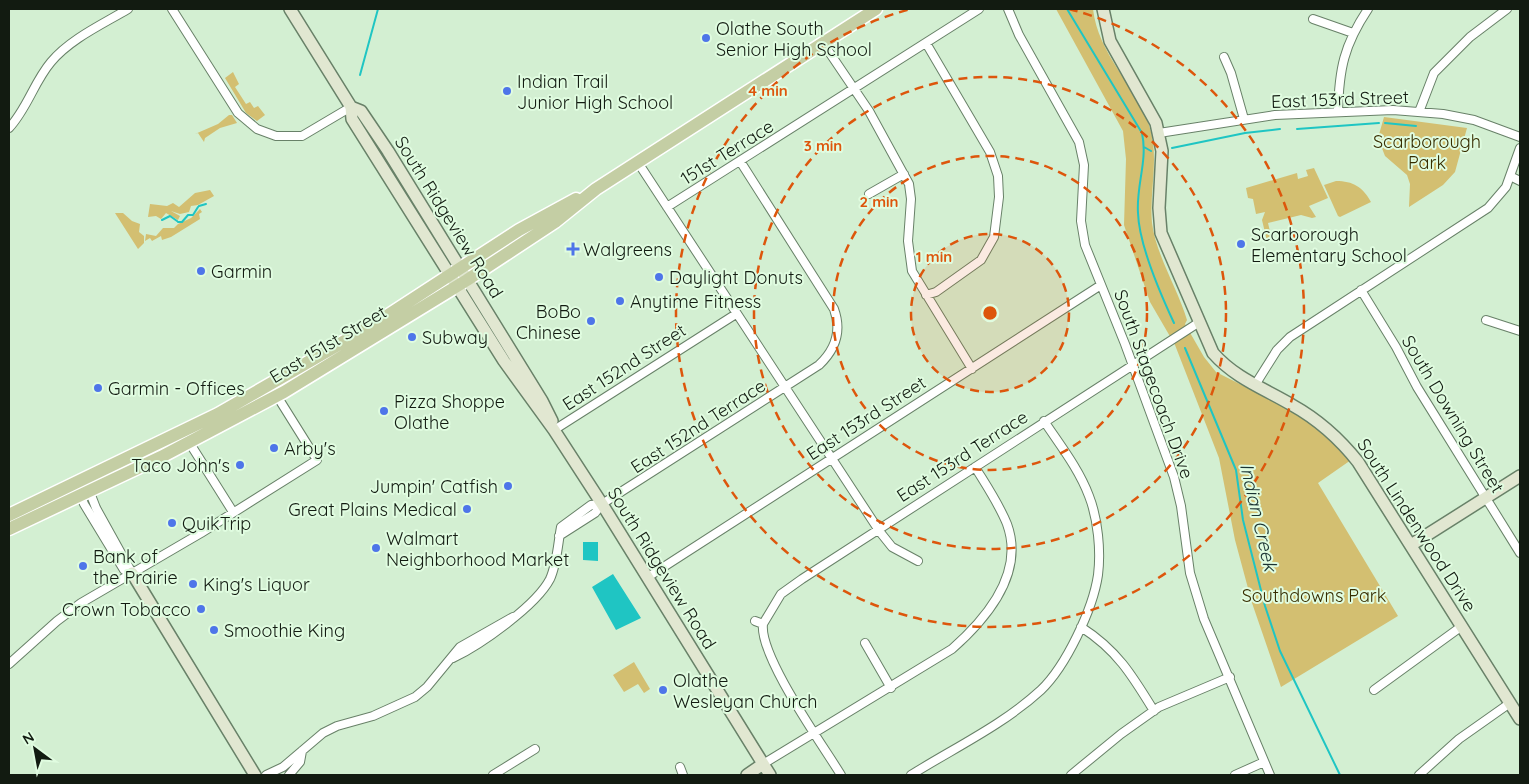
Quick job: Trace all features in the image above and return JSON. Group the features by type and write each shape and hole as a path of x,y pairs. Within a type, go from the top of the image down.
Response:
{"main road":[{"name":"East 151st Street","path":"9,529 192,441 277,396 462,283 555,222 596,189 876,9"},
{"name":"East 151st Street","path":"9,515 218,414 356,334 548,212 596,189"},
{"path":"277,396 288,381 345,347 356,334"},
{"path":"192,441 203,429 262,397 265,387"}],"street":[{"path":"9,128 45,70 60,52 128,9"},
{"path":"172,9 238,113 257,129 276,136 302,136 351,107"},
{"name":"151st Terrace","path":"667,206 740,162 978,9"},
{"name":"South Stagecoach Drive","path":"1008,9 1019,35 1079,142 1085,172 1082,232 1088,253 1174,476 1196,598 1270,775"},
{"name":"South Lindenwood Drive","path":"1103,9 1110,41 1152,115 1159,133 1162,151 1160,226 1164,241 1212,353 1224,366 1255,386 1311,416 1342,442 1358,462 1520,719"},
{"path":"1338,112 1340,70 1347,45 1368,9"},
{"path":"1419,112 1434,73 1470,37 1507,9"},
{"name":"South Ridgeview Road","path":"294,10 351,107 351,118 455,271 504,361 554,430 602,504 770,775"},
{"path":"1312,20 1353,33"},
{"path":"823,43 855,88 909,184 911,199 909,260 912,271 972,368"},
{"path":"926,43 990,152 998,176 999,197 994,237 981,260 936,292 926,295"},
{"path":"1224,57 1231,73 1244,119"},
{"name":"East 153rd Street","path":"1159,133 1244,119 1338,112 1419,112 1474,120 1520,137"},
{"path":"1255,386 1276,350 1290,337 1481,213 1501,194 1520,148"},
{"path":"637,162 784,388 878,528 892,547 918,561"},
{"name":"East 152nd Terrace","path":"302,751 308,743 337,726 373,716 415,697 427,687 446,661 499,631 549,581 561,527 566,521 590,505 602,504 819,365 831,353 838,334 837,316 740,162"},
{"path":"870,194 904,174"},
{"path":"1510,176 1520,181"},
{"name":"East 153rd Street","path":"648,577 1101,285"},
{"name":"South Downing Street","path":"1361,290 1520,553"},
{"name":"East 152nd Street","path":"554,430 736,314"},
{"path":"1486,320 1520,331"},
{"name":"East 153rd Terrace","path":"816,733 771,658 759,622 781,594 878,528 1198,323"},
{"path":"9,664 20,656 56,621 81,603 317,460 277,396"},
{"path":"911,775 1016,710 1041,689 1058,670 1081,627 1098,576 1099,550 1090,497 1080,476 1044,421"},
{"path":"192,441 233,512"},
{"path":"746,775 934,662 968,635 992,606 1008,576 1010,559 1007,525 975,467"},
{"path":"1411,545 1520,476"},
{"path":"80,480 85,492 88,512 124,570 132,573 255,775"},
{"path":"1374,690 1462,626"},
{"path":"1081,627 1102,640 1128,668 1154,711"},
{"path":"865,643 891,688"},
{"path":"9,671 20,656"},
{"path":"1071,775 1120,734 1154,711 1230,677"},
{"path":"1419,775 1459,739 1510,703"},
{"path":"816,733 841,775"},
{"path":"493,775 535,749"},
{"path":"266,775 278,771 302,751"},
{"path":"289,775 300,762 302,751"},
{"path":"1235,775 1264,762"},
{"path":"680,767 683,775"}],"green space":[{"name":"Southdowns Park","path":"1056,9 1093,9 1096,25 1109,55 1143,110 1149,125 1154,150 1151,211 1154,235 1162,260 1183,308 1187,320 1185,324 1204,357 1216,372 1291,410 1325,433 1351,460 1318,483 1398,616 1281,687 1252,603 1235,540 1219,458 1175,345 1150,302 1124,225 1126,159 1123,131"},
{"path":"233,72 239,84 235,87 246,104 250,102 254,108 258,106 265,115 257,121 246,113 225,78"},
{"path":"229,115 232,115 237,123 220,128 205,138 204,142 198,133 195,134 218,124"},
{"name":"Scarborough Park","path":"1384,117 1467,128 1455,172 1443,185 1409,207 1410,184 1407,175 1385,156 1378,138"},
{"path":"1314,168 1328,198 1309,206 1316,217 1312,218 1301,215 1268,223 1272,240 1267,241 1262,220 1265,212 1256,214 1253,199 1248,198 1246,188 1297,173 1298,179 1308,176 1306,170"},
{"path":"1336,181 1348,182 1357,186 1365,192 1371,202 1340,217 1338,216 1324,185"},
{"path":"210,190 214,196 198,205 191,206 189,212 180,214 171,211 180,216 178,220 166,213 161,219 156,216 148,217 150,204 167,206 173,203 179,207 195,193"},
{"path":"200,209 202,212 199,214 200,219 171,237 162,240 161,236 152,241 150,238 145,241 146,234 156,236 163,228 174,228 191,218"},
{"path":"115,213 123,213 132,221 140,224 139,232 144,236 144,243 138,249"},
{"path":"634,662 650,689 644,693 638,684 624,692 613,675"}],"water":[{"path":"583,542 598,542 598,561 583,560"},
{"path":"613,574 641,618 616,630 592,587"}],"waterway":[{"path":"360,75 378,9"},
{"name":"Indian Creek","path":"1067,9 1142,133 1144,153 1138,203 1139,226 1151,269 1174,323"},
{"path":"1297,129 1379,123"},
{"path":"1385,123 1416,126"},
{"path":"1172,148 1245,133 1280,129"},
{"name":"Indian Creek","path":"1144,147 1151,151"},
{"path":"199,206 206,204"},
{"path":"178,222 182,222 188,215 193,215 198,207"},
{"path":"162,220 170,216 177,221"},
{"name":"Indian Creek","path":"1185,348 1236,470 1243,520 1265,606 1280,651 1340,775"}],"place":[{"name":"Olathe South Senior High School","path":"706,38"},
{"name":"Indian Trail Junior High School","path":"507,91"},
{"name":"Scarborough Elementary School","path":"1241,244"},
{"name":"Walgreens","path":"573,249"},
{"name":"Garmin","path":"201,271"},
{"name":"Daylight Donuts","path":"659,277"},
{"name":"Anytime Fitness","path":"620,301"},
{"name":"BoBo Chinese","path":"591,321"},
{"name":"Subway","path":"412,337"},
{"name":"Garmin - Offices","path":"98,388"},
{"name":"Pizza Shoppe Olathe","path":"384,411"},
{"name":"Arby's","path":"274,448"},
{"name":"Taco John's","path":"240,465"},
{"name":"Jumpin' Catfish","path":"508,486"},
{"name":"Great Plains Medical","path":"467,509"},
{"name":"QuikTrip","path":"172,523"},
{"name":"Walmart Neighborhood Market","path":"376,548"},
{"name":"Bank of the Prairie","path":"83,566"},
{"name":"King's Liquor","path":"193,584"},
{"name":"Crown Tobacco","path":"201,609"},
{"name":"Smoothie King","path":"214,630"},
{"name":"Olathe Wesleyan Church","path":"663,690"}]}
